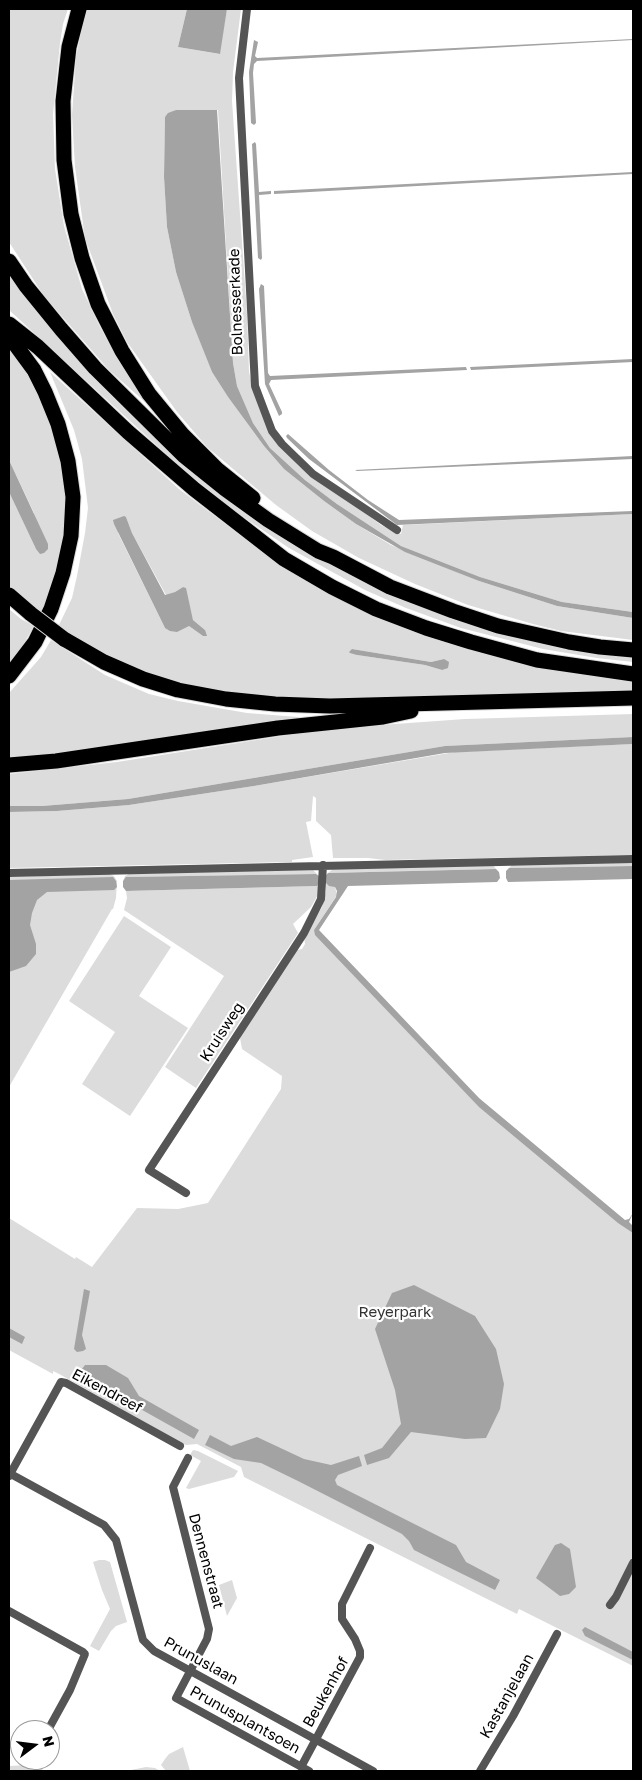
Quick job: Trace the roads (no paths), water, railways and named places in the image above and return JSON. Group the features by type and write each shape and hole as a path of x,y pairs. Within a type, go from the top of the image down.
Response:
{"highway":[{"path":"80,9 70,46 63,101 64,160 72,214 80,250 98,304 122,352 149,394 182,434 217,468 267,510 333,557 390,587 453,612 498,626 600,648 633,650"},
{"path":"9,261 60,329 95,368 184,456 225,490 268,520 318,552 333,557"},
{"path":"9,324 38,347 128,432 194,489 284,559 332,587 393,615 471,642 537,660 633,674"},
{"path":"9,336 34,370 58,424 68,461 72,497 71,536 63,573 52,609 35,642 9,676"},
{"path":"9,595 64,639 104,662 143,679 178,690 226,700 330,706 633,698"},
{"path":"9,765 56,761 278,728 383,717 452,703"}],"street":[{"name":"Bolnesserkade","path":"247,9 239,78 254,386 272,430 282,444 313,474 396,530"},
{"path":"9,873 633,859"},
{"name":"Kruisweg","path":"186,1193 149,1170 304,933 321,899 323,884 322,866"},
{"name":"Eikendreef","path":"9,1474 61,1382 180,1446"},
{"name":"Dennenstraat","path":"188,1458 173,1487 210,1628 207,1639 189,1670"},
{"name":"Prunuslaan","path":"9,1474 104,1525 116,1540 143,1640 154,1651 373,1771"},
{"name":"Beukenhof","path":"315,1740 360,1657 360,1651 355,1639 342,1618 342,1604 370,1548"},
{"path":"610,1604 616,1597 633,1564"},
{"path":"9,1611 85,1654 70,1690 54,1720"},
{"name":"Kastanjelaan","path":"480,1771 557,1634"},
{"name":"Prunusplantsoen","path":"189,1670 176,1698 309,1771"},
{"name":"Prunusplantsoen","path":"301,1767 315,1740"}],"park label":[{"name":"Reyerpark","path":"395,1312"}]}
